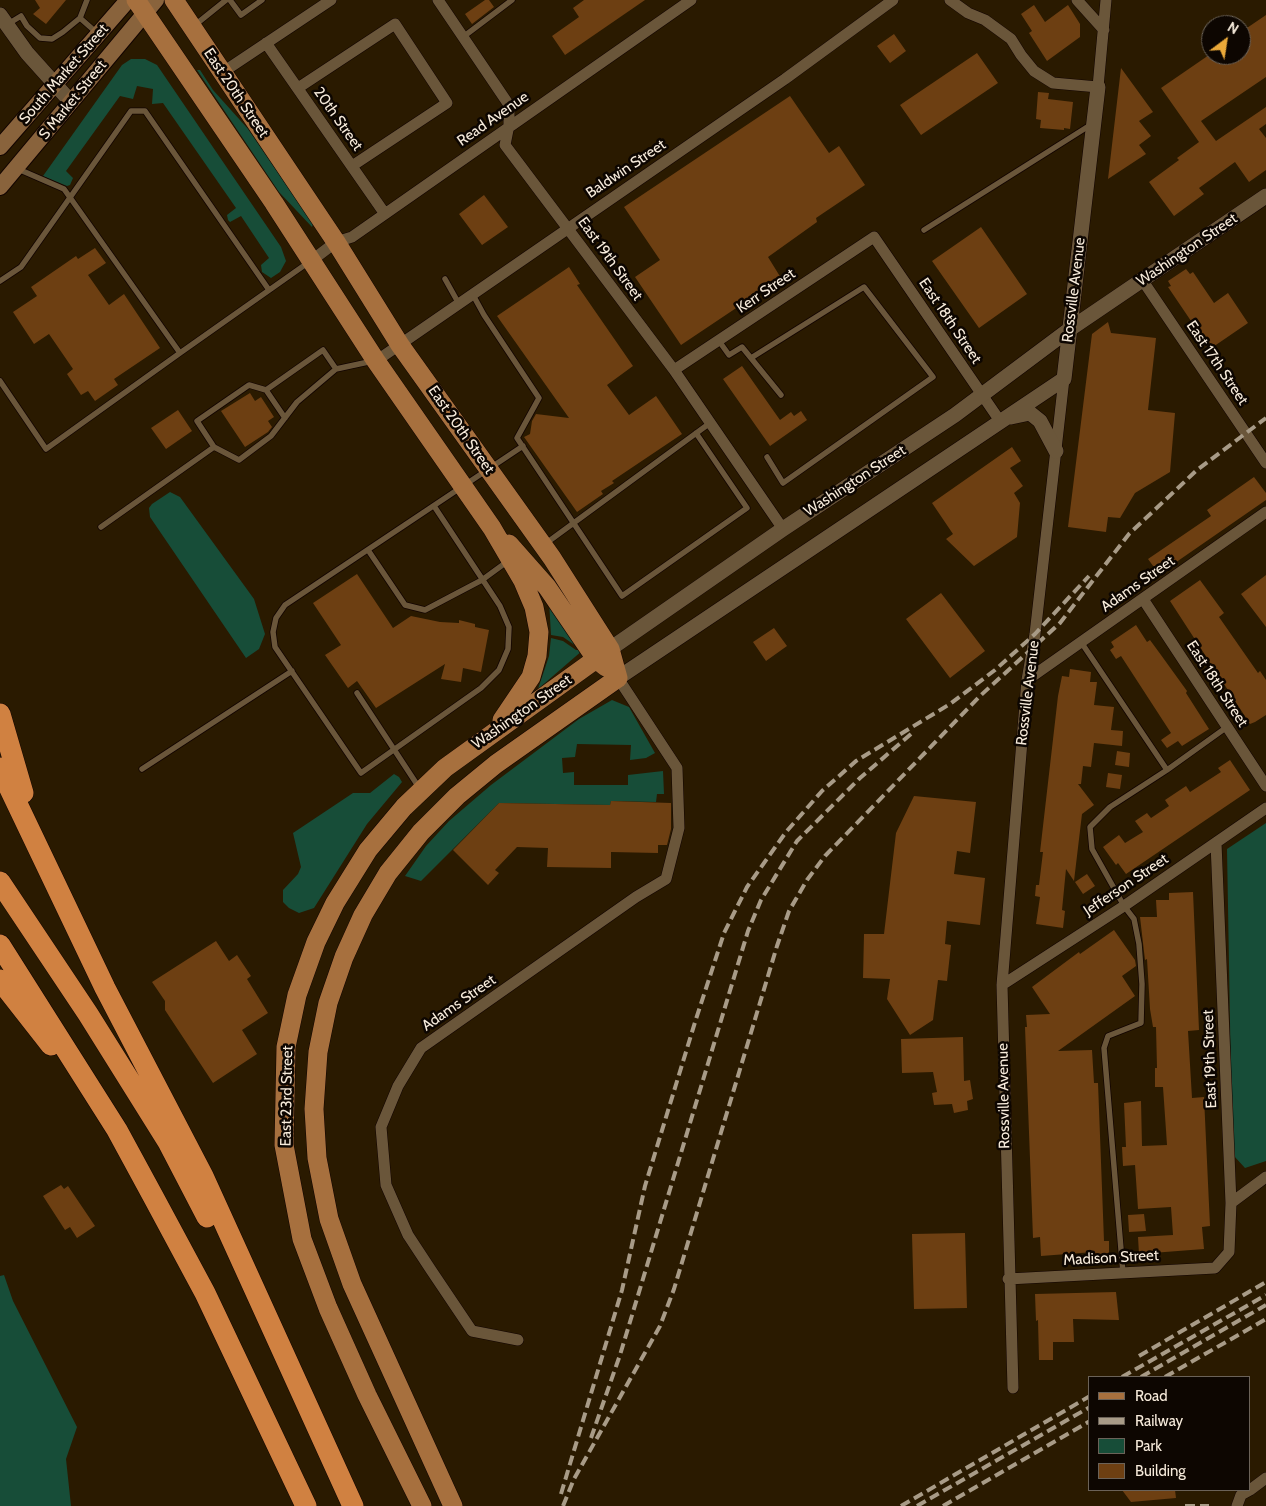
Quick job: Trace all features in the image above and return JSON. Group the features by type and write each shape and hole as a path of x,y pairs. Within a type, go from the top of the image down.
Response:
{"highway":[{"path":"0,714 41,853"},
{"path":"0,768 105,988 203,1176 354,1506"},
{"path":"0,882 88,1014 168,1142 312,1417"},
{"path":"0,944 117,1130 205,1293 306,1506"},
{"path":"0,980 117,1130"}],"main road":[{"name":"South Market Street","path":"0,147 56,86 128,0"},
{"name":"East 20th Street","path":"174,0 336,242 400,344 543,546 618,678"},
{"name":"East 20th Street","path":"146,4 376,361 492,528"},
{"name":"S Market Street","path":"0,187 71,102 146,4"},
{"path":"492,528 534,607 539,632 537,656 531,677 496,729"},
{"path":"492,528 517,550 603,654"},
{"name":"Washington Street","path":"445,768 496,729 603,654"},
{"name":"Washington Street","path":"457,796 496,764 618,678"},
{"name":"East 23rd Street","path":"422,1506 367,1395 328,1308 302,1238 284,1145 286,1047 297,995 316,942 334,903 368,850 422,790 445,768"},
{"name":"East 23rd Street","path":"453,1506 400,1393 345,1266 329,1219 317,1158 314,1109 318,1052 328,1003 344,957 363,915 388,873 421,832 457,796"}],"street":[{"path":"223,72 331,0"},
{"name":"East 19th Street","path":"438,0 509,105 509,125 505,145 674,370 782,530"},
{"name":"Read Avenue","path":"311,261 336,242 352,237 509,125 691,0"},
{"name":"Baldwin Street","path":"376,361 568,227 786,79 893,0"},
{"path":"950,0 968,13 986,20 1011,39 1020,55 1034,71 1053,83 1098,86"},
{"name":"Rossville Avenue","path":"1013,1388 1008,1279 1002,985 1027,680 1035,634 1098,86 1106,0"},
{"path":"1078,1 1104,30"},
{"path":"3,20 71,102"},
{"path":"298,88 395,24 447,103 352,166"},
{"name":"20th Street","path":"266,43 385,214"},
{"name":"Washington Street","path":"603,654 782,530 955,415 1070,329 1266,196"},
{"name":"Kerr Street","path":"674,370 874,237"},
{"name":"East 18th Street","path":"874,237 1000,421"},
{"name":"East 17th Street","path":"1143,281 1266,463"},
{"name":"Washington Street","path":"618,678 1064,379"},
{"path":"1000,421 1020,413 1030,413 1040,421 1056,451"},
{"name":"Adams Street","path":"1027,680 1266,512"},
{"name":"East 18th Street","path":"1143,599 1266,786"},
{"name":"East 20th Street","path":"618,678 678,768 679,828 666,879"},
{"name":"Jefferson Street","path":"1002,985 1124,906 1266,808"},
{"name":"East 19th Street","path":"1215,1268 1228,1252 1231,1203 1216,843"},
{"name":"Adams Street","path":"518,1340 472,1331 408,1235 386,1185 381,1127 398,1086 421,1048 636,897 666,879"},
{"path":"1231,1203 1266,1177"},
{"name":"Madison Street","path":"1008,1279 1215,1268"},
{"path":"1251,1489 1266,1478"},
{"path":"1237,1506 1241,1495 1248,1491"}],"lane":[{"path":"3,20 21,16 27,26 40,38 52,39 80,18 87,0"},
{"path":"192,27 228,0 241,15 262,0"},
{"path":"250,0 254,6"},
{"path":"463,37 512,0"},
{"path":"80,18 99,34"},
{"path":"0,281 21,267 131,111 145,111 269,290"},
{"path":"924,230 1093,123"},
{"path":"16,168 64,189 180,353"},
{"path":"0,381 46,449 311,261"},
{"path":"445,279 458,304"},
{"path":"751,358 864,288 933,377 783,483 767,457"},
{"path":"472,294 539,398 517,438 575,522 622,596 747,508 696,433"},
{"path":"719,341 729,354 742,347 781,395"},
{"path":"266,390 324,350 336,369"},
{"path":"285,418 266,390 248,385 198,421 214,447 239,460 271,436 285,418 297,402 336,369 376,361"},
{"path":"543,546 710,423"},
{"path":"434,506 500,606 509,627 508,650 499,670 482,688 361,773 275,647 273,632 276,618 285,605 523,446"},
{"path":"101,527 214,447"},
{"path":"368,550 405,605 425,610 482,580 510,560"},
{"path":"1082,642 1167,770"},
{"path":"142,769 292,671"},
{"path":"357,693 422,790"},
{"path":"1123,1273 1104,1048 1108,1036 1138,1026 1143,1019 1139,944 1134,919 1124,906 1092,849 1090,826 1110,807 1167,770 1227,727"}],"green space":[{"path":"131,59 145,59 157,65 281,247 286,261 280,272 271,278 262,272 261,265 269,258 241,216 230,222 228,220 227,215 236,208 163,103 152,104 153,89 137,86 133,99 120,96 66,171 73,178 70,185 67,186 43,176 122,65"},
{"path":"197,70 200,70 213,90 248,129 313,224 312,227 279,192"},
{"path":"170,492 180,497 254,599 265,634 259,649 246,658 150,517 149,508 152,504"},
{"path":"549,601 576,646 563,637 551,635"},
{"path":"551,638 563,641 576,650 583,650 538,689 549,656"},
{"path":"612,700 629,707 655,753 646,758 630,760 631,745 577,744 575,757 562,758 563,773 574,772 574,785 628,785 628,775 663,771 664,794 657,794 656,802 611,801 610,805 499,803 421,881 405,876 426,846 449,821 491,785 579,719"},
{"path":"394,774 402,782 367,824 314,908 299,913 289,908 283,902 283,890 298,874 301,867 293,833 353,793 370,793"},
{"path":"1266,823 1266,1161 1245,1168 1234,1156 1232,1138 1227,849"},
{"path":"4,1275 13,1301 77,1427 66,1459 71,1506 0,1506 0,1276"}],"building":[{"path":"35,0 66,0 46,24 33,14 40,8"},
{"path":"485,0 489,0 494,7 472,24 465,14"},
{"path":"584,0 645,0 565,55 552,36 579,17 573,8"},
{"path":"1034,5 1045,22 1068,5 1080,24 1080,37 1047,61 1029,33 1032,31 1021,14"},
{"path":"1266,15 1266,77 1201,121 1216,141 1266,107 1266,124 1259,129 1266,138 1266,170 1249,182 1235,162 1199,188 1204,194 1174,216 1149,182 1179,160 1177,158 1199,142 1161,88 1201,60 1201,65 1251,65 1251,25"},
{"path":"894,34 906,51 890,63 877,46"},
{"path":"977,53 998,83 921,135 900,105"},
{"path":"1121,68 1153,112 1139,121 1151,136 1139,145 1146,154 1108,179"},
{"path":"1038,92 1049,93 1048,99 1073,102 1070,129 1040,128 1041,120 1036,119"},
{"path":"790,96 829,153 839,146 865,185 816,218 817,222 768,257 781,278 681,345 635,277 660,260 624,207"},
{"path":"484,195 508,227 482,245 459,214"},
{"path":"981,227 1027,294 979,328 932,261"},
{"path":"95,248 106,263 88,275 109,305 124,294 160,348 114,379 118,385 95,401 88,391 81,395 67,374 73,369 49,334 34,344 13,312 37,296 31,287 76,256 78,259"},
{"path":"569,267 580,284 577,285 633,366 607,385 629,415 656,396 682,434 612,481 614,483 601,491 603,494 577,512 524,437 530,434 532,421 536,414 569,418 497,316"},
{"path":"1186,269 1190,274 1193,272 1214,303 1228,293 1248,323 1210,349 1168,287 1171,286 1168,281"},
{"path":"1108,322 1111,333 1156,338 1148,410 1175,413 1170,472 1135,493 1120,518 1108,517 1106,532 1068,527 1092,334"},
{"path":"742,366 780,420 791,412 794,416 801,411 807,420 770,446 723,379"},
{"path":"250,393 255,401 261,397 274,417 268,421 272,427 268,432 245,447 221,411"},
{"path":"178,410 192,431 166,449 151,428"},
{"path":"1012,447 1021,461 1010,468 1023,486 1014,493 1020,503 1017,537 974,566 946,539 953,534 932,503"},
{"path":"1254,477 1266,493 1266,500 1159,574 1148,559 1211,516 1207,510"},
{"path":"357,574 393,628 411,616 440,622 459,623 459,620 475,624 475,627 489,630 481,672 463,668 461,682 441,679 445,664 376,708 357,681 348,688 325,655 341,645 313,603"},
{"path":"1266,575 1266,627 1241,594"},
{"path":"1200,580 1224,613 1219,617 1258,673 1260,671 1266,680 1266,715 1250,724 1170,601"},
{"path":"941,593 985,651 950,678 906,619"},
{"path":"1136,625 1147,642 1150,640 1187,691 1186,693 1209,729 1182,746 1178,741 1167,748 1161,740 1171,733 1121,656 1116,659 1110,650 1114,647 1111,642"},
{"path":"774,628 787,646 766,661 753,642"},
{"path":"1070,669 1091,672 1090,682 1097,682 1094,705 1114,707 1111,730 1123,731 1122,746 1094,743 1091,767 1083,766 1081,784 1078,784 1094,805 1082,814 1074,881 1066,869 1062,910 1065,911 1063,928 1036,924 1040,897 1035,896 1036,885 1039,885 1043,852 1040,852 1058,696 1062,676 1069,677"},
{"path":"1117,751 1130,753 1129,767 1115,765"},
{"path":"1230,760 1250,790 1126,874 1118,863 1116,865 1103,847 1119,835 1125,843 1143,832 1135,821 1147,813 1151,818 1169,806 1165,800 1186,786 1190,792 1221,772 1218,768"},
{"path":"1108,773 1122,775 1120,789 1106,787"},
{"path":"914,796 976,802 970,853 957,851 954,874 985,878 980,925 947,921 945,944 951,945 947,981 938,980 933,1020 910,1035 887,999 890,979 863,978 864,934 884,934 896,833"},
{"path":"611,801 671,803 671,829 667,845 658,845 658,853 611,852 611,868 547,867 548,848 517,847 495,870 499,873 488,885 453,850 499,803 610,805"},
{"path":"1087,874 1095,886 1083,894 1075,882"},
{"path":"1193,892 1199,1030 1188,1031 1192,1098 1204,1097 1210,1226 1202,1227 1204,1249 1139,1254 1138,1237 1173,1235 1171,1207 1138,1209 1135,1165 1123,1166 1122,1147 1126,1147 1124,1103 1141,1101 1142,1146 1167,1145 1163,1087 1155,1087 1155,1068 1157,1068 1156,1027 1153,1027 1150,1009 1147,959 1145,960 1140,917 1157,917 1156,900 1169,900 1169,893"},
{"path":"1114,930 1135,960 1136,966 1122,976 1135,996 1058,1051 1092,1050 1094,1083 1098,1083 1104,1241 1109,1241 1109,1255 1093,1256 1093,1252 1041,1256 1040,1237 1033,1238 1025,1027 1027,1027 1026,1015 1050,1014 1032,987 1079,952 1080,954"},
{"path":"216,941 229,961 237,955 251,976 247,979 268,1013 242,1030 257,1054 213,1083 165,1010 165,1001 152,982"},
{"path":"963,1037 964,1081 970,1080 973,1099 967,1101 968,1110 954,1113 952,1104 934,1105 932,1093 937,1092 933,1072 902,1073 901,1039"},
{"path":"61,1185 64,1189 68,1186 95,1226 77,1238 70,1227 65,1230 43,1196"},
{"path":"1144,1214 1146,1231 1129,1232 1128,1215"},
{"path":"965,1233 967,1308 914,1309 912,1234"},
{"path":"1116,1292 1119,1320 1073,1319 1074,1342 1053,1342 1053,1360 1039,1360 1035,1294"},
{"path":"1123,1491 1175,1491 1176,1498 1131,1502"}],"railway":[{"path":"563,1506 574,1479 660,1326 674,1289 777,946 789,911 807,880 825,856 980,696 1060,623 1129,534 1197,470 1266,418"},
{"path":"561,1494 622,1290 645,1186 696,1019 724,933 747,887 786,832 822,791 856,761 950,704 995,670 1035,634 1089,576"},
{"path":"591,1438 620,1355 748,931 761,900 797,841 860,778 911,734"},
{"path":"1139,1356 1266,1282"},
{"path":"1124,1376 1266,1295"},
{"path":"1143,1376 1266,1305"},
{"path":"1167,1376 1266,1319"},
{"path":"901,1506 1088,1397"},
{"path":"917,1506 1088,1408"},
{"path":"943,1506 1088,1422"},
{"path":"1185,1506 1209,1506"}]}
